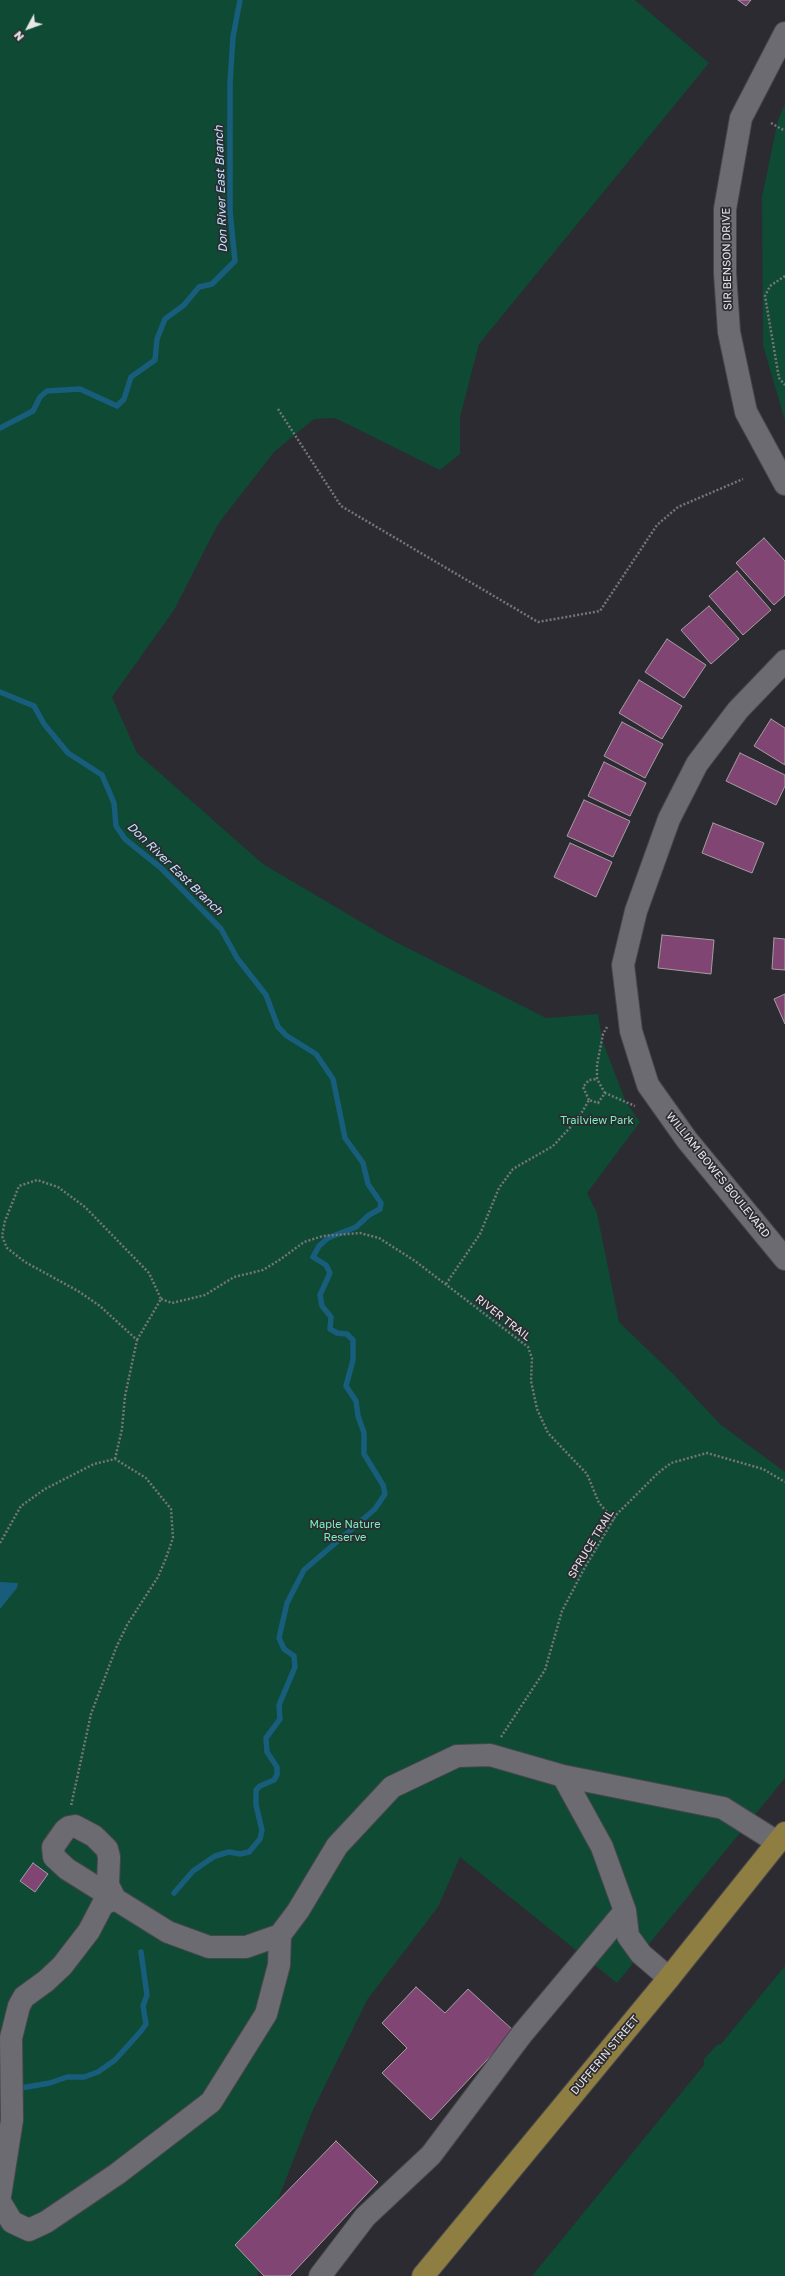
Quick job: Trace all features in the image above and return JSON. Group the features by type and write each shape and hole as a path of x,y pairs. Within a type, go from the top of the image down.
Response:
{"main road":[{"name":"DUFFERIN STREET","path":"424,2276 669,1978 781,1838"}],"street":[{"name":"SIR BENSON DRIVE","path":"785,33 741,118 726,209 725,273 729,332 746,412 785,484"},
{"name":"WILLIAM BOWES BOULEVARD","path":"784,1254 687,1140 648,1086 631,1031 623,965 636,911 669,819 697,764 738,710 785,661"},
{"path":"115,1899 108,1885 109,1857 107,1849 94,1836 81,1828 72,1826 65,1830 53,1847 54,1857 67,1869 115,1899 168,1932 209,1947 246,1947 280,1935 298,1911 337,1846 392,1787 457,1756 490,1755 563,1776 723,1808 781,1838"},
{"path":"563,1776 602,1847 625,1911 628,1936 641,1954 669,1978"},
{"path":"0,2196 12,2120 13,2074 11,2038 19,2006 24,1996 46,1981 62,1966 89,1931 103,1904 115,1899"},
{"path":"320,2276 365,2217 430,2155 522,2034 625,1911"},
{"path":"0,2202 12,2222 29,2230 46,2222 117,2174 211,2102 266,2014 279,1965 280,1935"}],"path":[{"path":"771,124 785,131"},
{"path":"785,276 770,286 766,296 780,378 785,385"},
{"path":"278,409 341,506 538,622 600,610 657,525 678,507 744,479"},
{"path":"607,1027 599,1050 598,1079 605,1093 635,1106"},
{"path":"598,1079 589,1080 583,1087 589,1100 598,1103 605,1093"},
{"path":"446,1284 480,1234 490,1207 513,1169 553,1146 578,1119 589,1100"},
{"path":"115,1459 122,1429 125,1396 137,1340 161,1299 149,1273 85,1207 58,1187 37,1180 19,1186 11,1202 2,1236 7,1248 24,1262 78,1291 100,1306 137,1340"},
{"name":"RIVER TRAIL","path":"161,1299 172,1304 205,1295 234,1277 263,1270 282,1259 304,1242 323,1236 360,1233 379,1238 395,1247 446,1284 528,1347 532,1358 531,1380 537,1409 548,1433 587,1474 598,1504 614,1520"},
{"name":"SPRUCE TRAIL","path":"490,1755 545,1670 562,1611 584,1569 616,1515 658,1473 671,1463 707,1453 763,1469 785,1482"},
{"path":"0,1543 21,1506 46,1489 94,1464 115,1459 146,1478 171,1509 173,1538 158,1577 127,1625 116,1648 93,1707 65,1830"}],"green space":[{"name":"Maple Nature Reserve","path":"0,0 635,0 709,63 479,344 460,417 460,454 440,470 335,418 314,419 274,452 218,524 174,610 112,697 137,753 263,864 388,938 546,1018 598,1014 602,1040 626,1102 640,1122 587,1193 597,1213 619,1322 673,1374 721,1425 785,1472 785,1778 617,1983 460,1857 438,1907 367,2000 312,2112 274,2210 257,2276 0,2276"},
{"path":"785,104 785,421 763,345 762,197 778,120"},
{"path":"785,1966 785,2276 532,2276 704,2065 704,2059 717,2045 721,2044"}],"water":[{"path":"0,1582 18,1583 17,1588 0,1609"}],"building":[{"path":"738,0 751,0 746,6"},
{"path":"764,538 785,561 785,595 774,605 736,563"},
{"path":"737,571 771,610 743,635 709,596"},
{"path":"709,606 739,639 711,664 681,630"},
{"path":"667,639 706,665 684,698 645,672"},
{"path":"639,680 682,706 662,739 619,713"},
{"path":"771,719 785,728 785,765 754,746"},
{"path":"622,722 663,744 645,778 604,756"},
{"path":"740,753 785,775 785,786 776,805 726,781"},
{"path":"604,762 646,783 630,816 588,796"},
{"path":"584,800 630,821 613,857 567,836"},
{"path":"713,823 764,843 752,873 702,853"},
{"path":"570,843 612,862 596,897 554,877"},
{"path":"662,935 714,940 711,974 658,968"},
{"path":"774,938 785,939 785,970 772,969"},
{"path":"785,994 785,1024 774,999"},
{"path":"33,1863 48,1874 35,1892 20,1881"},
{"path":"416,1987 445,2013 468,1989 514,2031 431,2120 382,2073 407,2048 382,2023"},
{"path":"336,2141 378,2182 290,2276 264,2276 235,2245"}],"waterway":[{"name":"Don River East Branch","path":"0,428 33,411 40,397 47,391 80,389 117,406 124,399 131,377 155,360 157,339 165,319 184,305 199,287 212,284 235,261 230,211 230,83 233,37 240,0"},
{"name":"Don River East Branch","path":"0,692 34,706 44,724 68,753 102,775 114,803 116,826 125,839 161,868 221,929 237,958 266,995 278,1027 287,1036 316,1054 333,1079 345,1138 363,1163 368,1184 381,1203 380,1209 369,1215 356,1227 328,1238 319,1246 313,1257 326,1265 330,1273 320,1295 322,1306 331,1317 330,1329 337,1333 347,1334 353,1340 353,1360 346,1386 356,1401 358,1416 364,1433 364,1454 383,1485 385,1494 375,1509 304,1570 287,1603 279,1638 284,1649 294,1656 295,1667 279,1705 280,1719 266,1738 267,1752 277,1767 277,1775 274,1780 260,1786 256,1790 256,1805 262,1830 260,1839 249,1852 240,1854 229,1852 215,1856 193,1871 174,1893"},
{"name":"Don River East Branch","path":"15,2089 50,2083 67,2077 84,2077 98,2072 115,2060 146,2024 143,2006 147,1995 141,1952"}],"park label":[{"name":"Trailview Park","path":"597,1121"}]}
